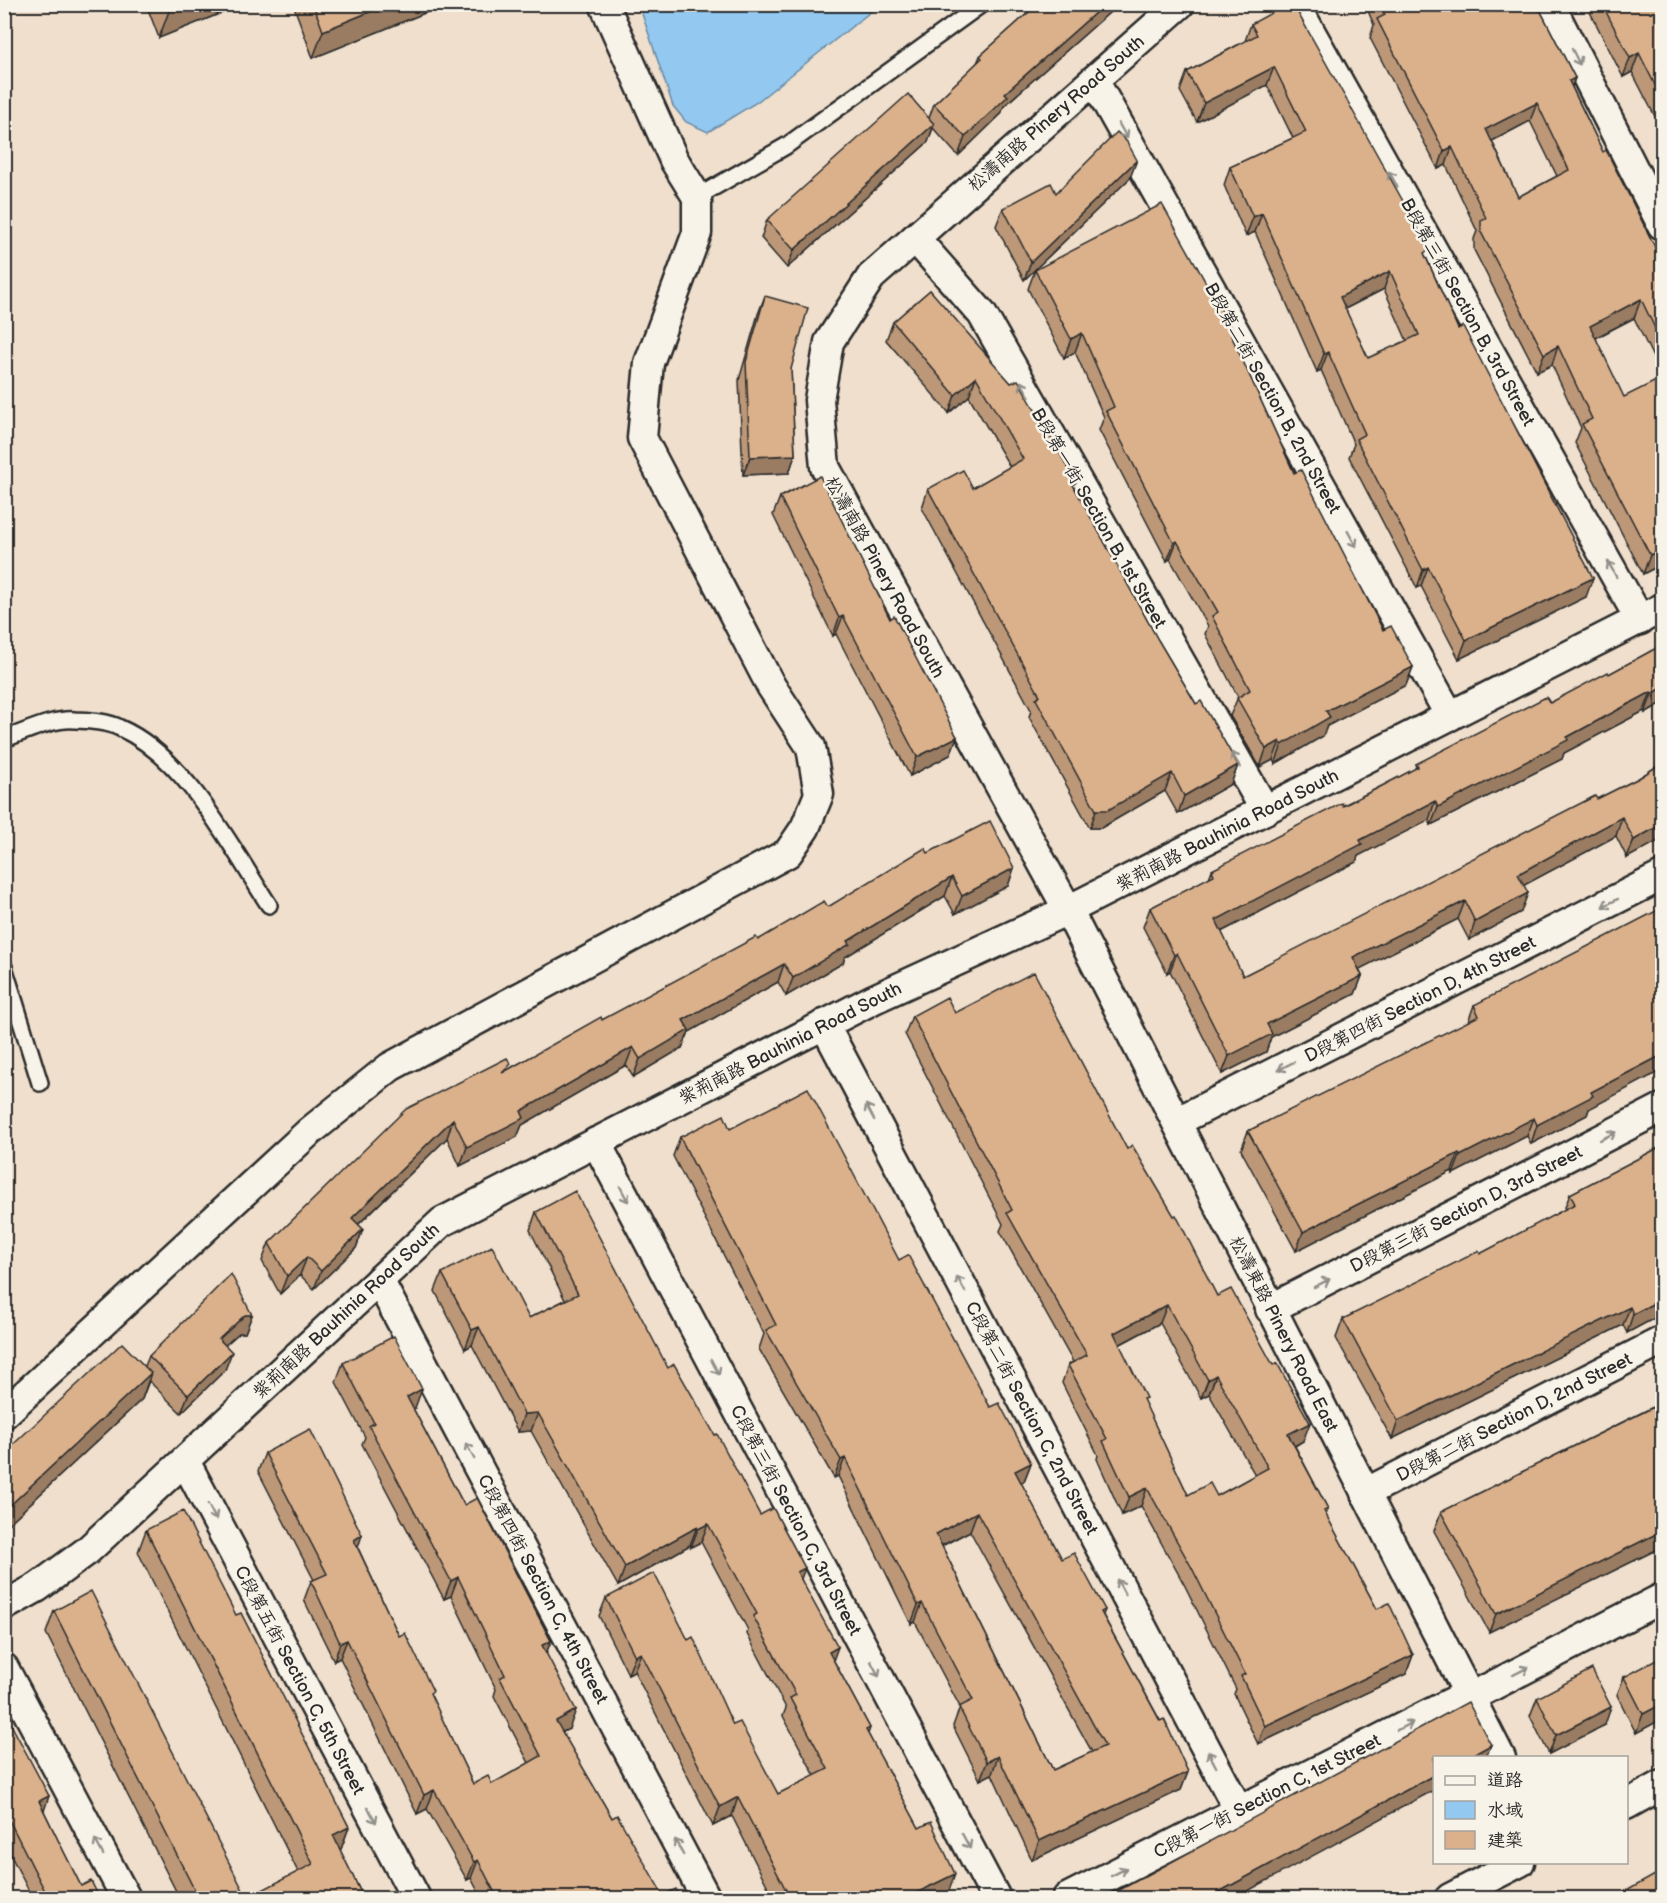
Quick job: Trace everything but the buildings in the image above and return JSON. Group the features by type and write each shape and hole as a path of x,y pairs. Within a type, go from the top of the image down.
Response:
{"street":[{"path":"4,1414 309,1132 390,1067 789,853 805,828 819,794 811,747 771,686 642,438 649,363 697,233 697,197 674,160 604,4"},
{"name":"松濤南路 Pinery Road South","path":"1068,910 825,467 819,400 829,342 871,277 1180,4"},
{"name":"B段第三街 Section B, 3rd Street","path":"1295,4 1651,614"},
{"path":"1550,4 1662,225"},
{"name":"B段第二街 Section B, 2nd Street","path":"1094,80 1450,716"},
{"name":"B段第一街 Section B, 1st Street","path":"915,238 982,314 1265,810"},
{"name":"紫荊南路 Bauhinia Road South","path":"4,1606 55,1576 87,1551 442,1222 824,1024 1068,910 1651,614"},
{"name":"D段第四街 Section D, 4th Street","path":"1178,1121 1662,876"},
{"name":"松濤東路 Pinery Road East","path":"1068,910 1178,1121 1270,1310 1499,1756"},
{"name":"C段第二街 Section C, 2nd Street","path":"824,1024 1239,1811"},
{"name":"D段第三街 Section D, 3rd Street","path":"1270,1310 1662,1108"},
{"name":"C段第三街 Section C, 3rd Street","path":"596,1142 996,1899"},
{"name":"C段第四街 Section C, 4th Street","path":"380,1280 706,1899"},
{"name":"D段第二街 Section D, 2nd Street","path":"1365,1493 1662,1341"},
{"name":"C段第五街 Section C, 5th Street","path":"185,1461 416,1899"},
{"name":"C段第一街 Section C, 1st Street","path":"1067,1899 1662,1598"},
{"path":"4,1668 126,1899"},
{"path":"1628,1803 1662,1785"},
{"path":"1450,1899 1518,1864"}],"lane":[{"path":"697,197 786,146 982,4"},
{"path":"4,739 42,726 73,719 120,727 154,750 190,786 269,905"},
{"path":"4,967 40,1083"}],"water":[{"path":"639,4 879,5 757,102 708,132 686,122 673,106"}]}
